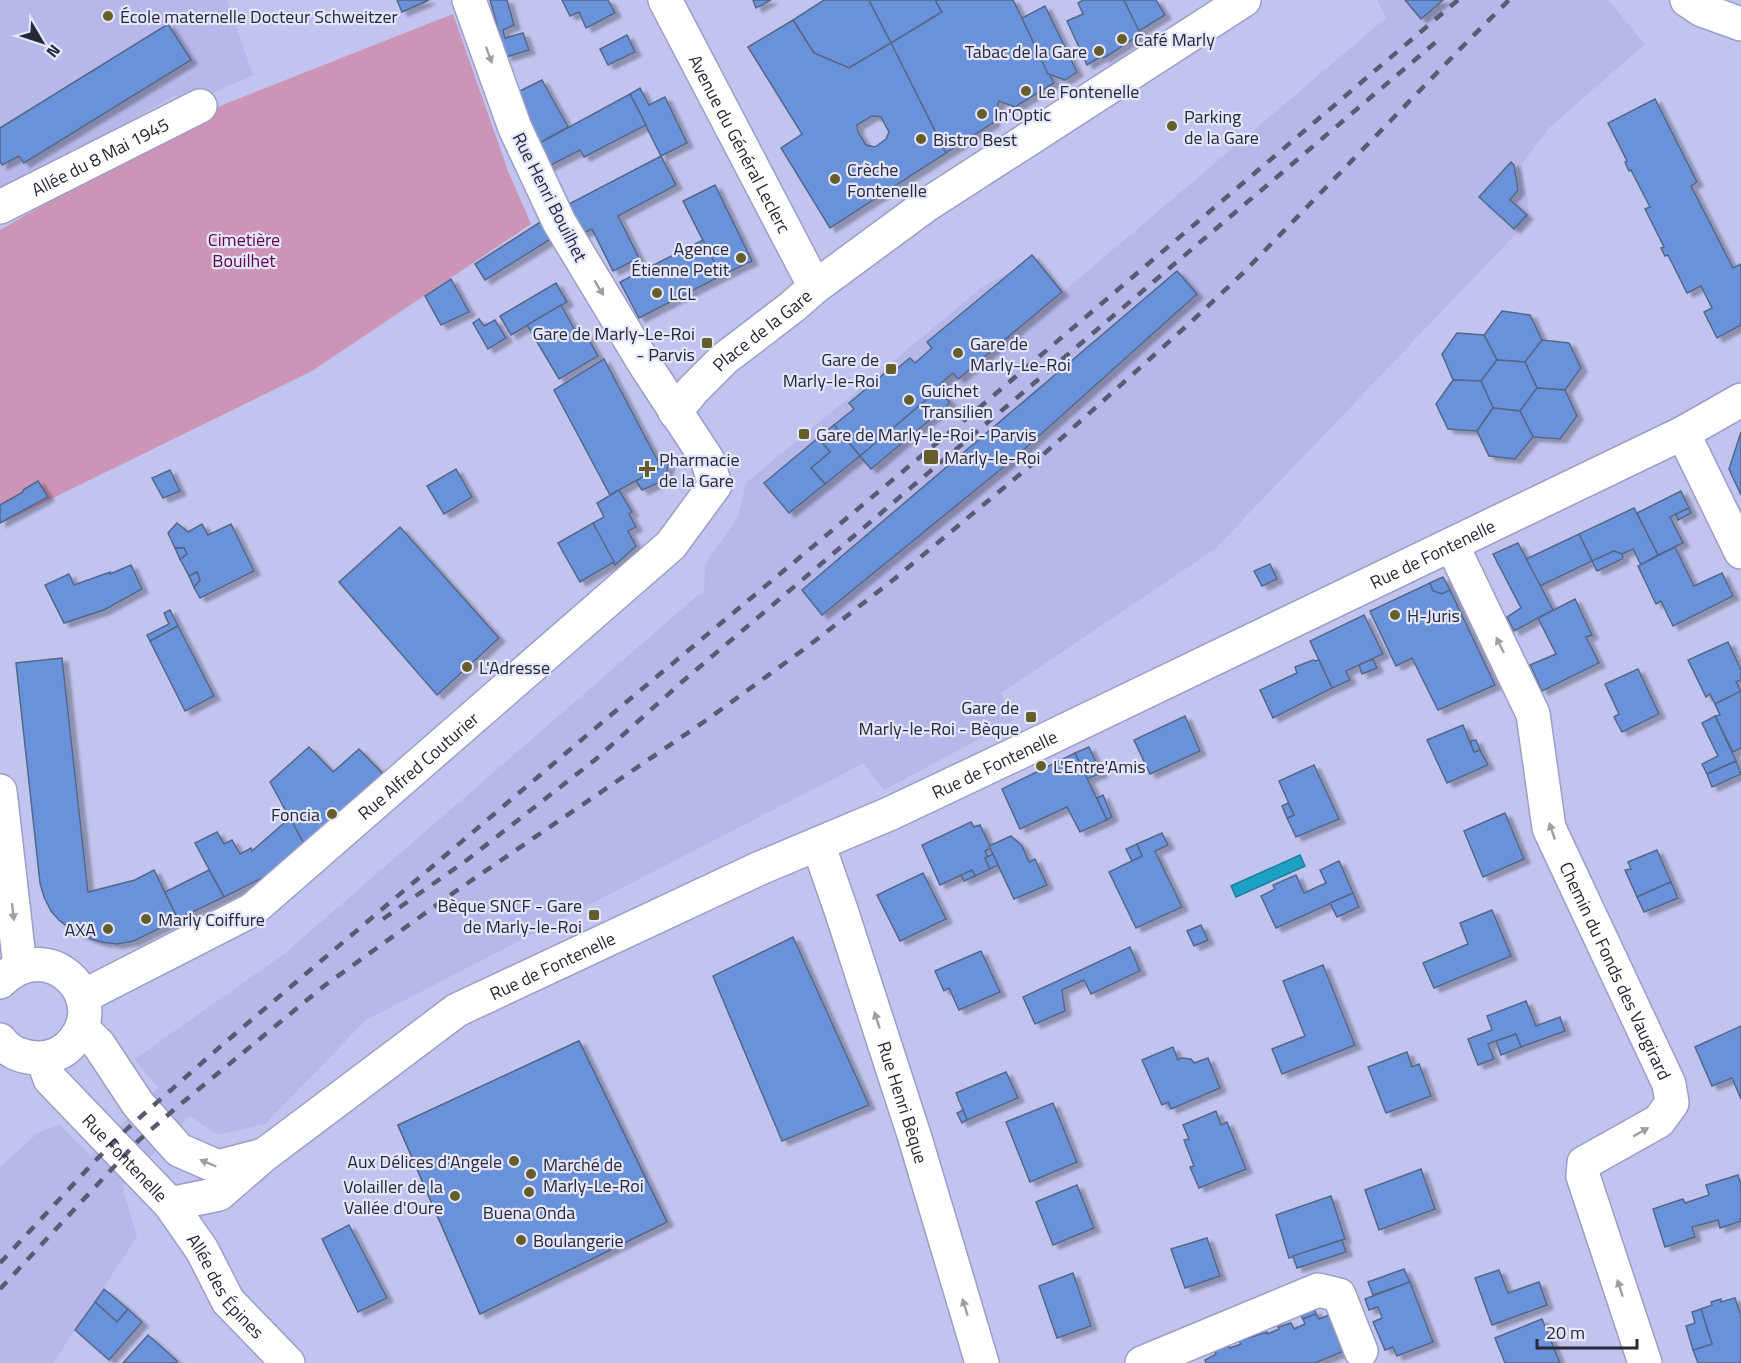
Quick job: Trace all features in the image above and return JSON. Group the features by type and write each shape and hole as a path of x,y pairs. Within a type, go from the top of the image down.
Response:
{"street":[{"name":"Rue Henri Bouilhet","path":"469,0 515,128 559,222 675,412"},
{"name":"Avenue du Général Leclerc","path":"665,0 815,287"},
{"name":"Place de la Gare","path":"675,412 724,359 815,287 925,206 1244,0"},
{"path":"1687,0 1702,10 1741,24"},
{"name":"Allée du 8 Mai 1945","path":"0,207 200,106"},
{"name":"Rue de Fontenelle","path":"264,1155 457,1010 758,869 889,814 1020,752 1683,433 1741,400"},
{"name":"Rue Alfred Couturier","path":"82,1012 252,910 671,545 715,485 707,459 675,412"},
{"path":"1683,433 1741,552"},
{"name":"Chemin du Fonds des Vaugirard","path":"1452,545 1533,714 1549,828 1669,1084 1672,1103 1659,1121 1584,1163 1583,1176 1645,1363"},
{"path":"0,791 10,974 35,964 51,966 64,972 76,983 82,1012 99,1045 138,1104 179,1150 218,1167 264,1155"},
{"name":"Rue Henri Bèque","path":"818,844 842,910 907,1115 982,1363"},
{"path":"1,1042 13,1053 27,1058 43,1059 55,1055 75,1039 82,1012"},
{"name":"Rue Fontenelle","path":"43,1059 50,1079 170,1204 219,1194 264,1155"},
{"name":"Allée des Épines","path":"170,1204 202,1250 228,1301 288,1363"},
{"path":"1142,1363 1318,1290 1339,1295 1361,1351"}],"shaded area":[{"path":"0,0 227,0 253,75 181,107 175,95 0,198"},
{"path":"1377,0 1608,0 1645,44 1549,128 1522,164 1530,219 1215,549 1001,693 1013,721 884,790 864,763 366,1020 265,1124 218,1135 190,1116 122,1186 137,1237 53,1363 0,1363 0,1167 39,1132 60,1125 91,1156 158,1088 135,1059 284,954 704,590 705,564 738,517 746,483 984,286 1010,272 1032,255 1063,292 1386,18"},
{"path":"1300,855 1305,866 1236,897 1231,886"}],"green space":[{"name":"Cimetière Bouilhet","path":"453,14 508,171 531,224 312,371 0,524 0,230 202,113"}],"building":[{"path":"397,0 429,0 402,12"},
{"path":"490,0 507,0 514,25 503,30 505,38 523,33 529,50 506,57"},
{"path":"562,0 608,0 615,13 586,28 579,12 570,16"},
{"path":"753,0 771,0 756,8"},
{"path":"824,0 869,0 891,43 849,68 814,53 793,20"},
{"path":"869,0 935,0 942,12 891,43"},
{"path":"935,0 1013,0 1054,83 1015,107 999,101 993,123 946,153 891,43 942,12"},
{"path":"1083,0 1124,0 1141,34 1104,58 1102,56 1087,65 1067,21 1083,14 1078,3"},
{"path":"1124,0 1156,0 1165,15 1139,31"},
{"path":"1405,0 1443,0 1421,19"},
{"path":"1045,6 1077,72 1065,80 1048,74 1022,18"},
{"path":"793,20 814,53 849,68 891,43 946,153 830,228 781,148 802,134 748,47","holes":["872,116 881,117 889,132 886,139 875,147 866,145 858,132 857,125"]},
{"path":"168,24 191,60 24,163 19,156 2,165 0,128"},
{"path":"627,35 635,52 608,65 600,49"},
{"path":"542,80 568,127 536,145 518,92"},
{"path":"640,88 649,105 665,97 687,143 661,156 630,94"},
{"path":"630,94 646,125 584,157 580,150 547,167 536,145"},
{"path":"1655,99 1697,182 1691,186 1733,268 1741,264 1741,325 1717,338 1704,312 1712,308 1701,286 1687,293 1668,255 1665,256 1661,248 1664,247 1645,209 1650,207 1631,170 1629,171 1625,162 1627,161 1608,123"},
{"path":"661,156 676,185 618,216 639,258 613,271 592,229 581,234 567,205"},
{"path":"1511,162 1514,165 1518,190 1510,200 1527,215 1514,229 1479,197"},
{"path":"715,185 752,261 721,276 683,201"},
{"path":"545,219 554,237 485,280 475,264"},
{"path":"703,240 721,276 639,318 620,282"},
{"name":"Gare de Marly-Le-Roi","path":"1032,255 1062,292 958,379 953,373 937,387 939,389 860,456 834,425 854,409 849,403 886,372 889,375 910,358 915,363 932,348 927,342"},
{"path":"1177,271 1197,294 1011,461 822,615 802,590"},
{"path":"451,279 469,312 441,325 425,296"},
{"path":"556,283 567,302 511,335 500,316"},
{"path":"561,305 578,336 585,333 598,356 559,379 527,325"},
{"path":"1502,311 1530,315 1542,340 1525,362 1497,360 1484,335"},
{"path":"479,319 484,326 495,320 506,338 488,349 473,323"},
{"path":"1457,333 1484,335 1497,360 1481,381 1453,380 1442,354"},
{"path":"1542,340 1569,343 1581,368 1565,390 1537,388 1525,362"},
{"path":"604,359 661,467 610,495 554,390"},
{"path":"1497,360 1525,362 1537,388 1520,411 1493,408 1481,381"},
{"path":"1453,380 1481,381 1493,408 1477,431 1448,429 1436,404"},
{"path":"1537,388 1565,390 1577,416 1560,439 1533,437 1520,411"},
{"path":"939,389 950,403 871,469 860,456"},
{"path":"1493,408 1520,411 1533,437 1515,459 1489,456 1477,431"},
{"path":"834,425 860,456 825,484 811,468 830,452 818,438"},
{"path":"1741,432 1741,495 1729,469"},
{"path":"818,438 830,452 811,468 825,484 789,513 764,483"},
{"path":"669,462 665,480 642,490 636,481"},
{"path":"456,469 472,497 444,514 427,486"},
{"path":"170,470 180,491 163,498 152,478"},
{"path":"38,481 48,497 0,523 0,505"},
{"path":"619,490 632,512 629,514 636,527 628,531 636,546 615,565 593,523 604,517 597,503"},
{"path":"1681,491 1689,508 1670,517 1683,543 1658,555 1637,513"},
{"path":"1634,508 1658,555 1641,565 1633,549 1622,554 1614,551 1592,561 1579,534"},
{"path":"1689,508 1691,513 1678,520 1676,514"},
{"path":"177,523 188,532 202,524 208,535 231,524 254,571 200,598 194,587 200,580 197,572 189,576 180,559 187,554 184,548 175,548 168,533"},
{"path":"593,523 614,562 580,582 558,543"},
{"path":"400,527 499,638 437,695 339,582"},
{"path":"1579,534 1592,561 1540,586 1526,559"},
{"path":"1518,543 1553,610 1514,631 1507,617 1521,608 1493,554"},
{"path":"1675,547 1694,586 1722,573 1733,596 1673,626 1661,601 1656,604 1638,566"},
{"path":"175,548 184,548 187,554 180,559"},
{"path":"1614,551 1622,554 1622,559 1597,571 1592,561"},
{"path":"1270,564 1277,579 1262,586 1254,571"},
{"path":"131,565 142,589 104,610 64,623 45,585 69,574 74,585"},
{"path":"197,572 200,580 194,587 189,576"},
{"path":"1443,577 1450,590 1442,594 1433,591 1430,583"},
{"path":"1430,583 1433,591 1442,594 1450,590 1495,685 1438,710 1412,658 1396,666 1370,611"},
{"path":"1575,599 1592,635 1586,637 1599,663 1542,691 1530,665 1556,654 1538,618"},
{"path":"170,610 178,626 150,641 147,635 169,624 164,613"},
{"path":"1364,615 1383,654 1346,671 1350,680 1332,688 1310,641"},
{"path":"178,626 214,696 185,711 150,641"},
{"path":"1728,642 1741,670 1741,680 1736,682 1741,691 1715,704 1710,694 1706,697 1688,660"},
{"path":"62,658 88,892 135,880 154,870 178,919 134,941 117,944 101,942 72,930 51,911 40,883 16,663"},
{"path":"1373,659 1377,668 1362,674 1359,665"},
{"path":"1319,660 1332,688 1273,718 1260,690 1297,673 1295,667"},
{"path":"1638,669 1659,714 1622,732 1614,717 1619,714 1605,684"},
{"path":"1741,691 1741,748 1733,752 1715,716 1720,715 1715,704"},
{"path":"1185,716 1200,751 1150,774 1134,740"},
{"path":"1715,716 1736,761 1707,774 1702,764 1718,756 1702,723"},
{"path":"1463,725 1474,752 1480,750 1488,765 1447,783 1427,740"},
{"path":"1476,740 1480,750 1474,752 1470,741"},
{"path":"309,747 333,772 359,749 383,774 304,844 270,782"},
{"path":"1089,747 1101,773 1087,779 1075,753"},
{"path":"1075,753 1107,820 1080,832 1067,807 1020,829 1002,789"},
{"path":"1736,761 1741,774 1712,787 1707,774"},
{"path":"1314,765 1339,819 1296,837 1287,818 1294,815 1279,781"},
{"path":"1103,795 1112,817 1107,820 1097,798"},
{"path":"1288,803 1294,815 1287,818 1282,806"},
{"path":"1505,813 1524,859 1483,877 1464,831"},
{"path":"290,818 304,844 270,874 224,897 195,843 217,832 224,844 232,840 240,854 251,848 252,851"},
{"path":"971,822 974,827 980,825 991,848 985,851 988,857 985,858 990,869 975,876 972,870 940,885 922,845"},
{"path":"1162,833 1168,845 1155,851 1182,907 1136,928 1109,872 1142,856 1137,844"},
{"path":"1011,836 1022,846 1029,862 1035,859 1047,885 1014,899 989,846"},
{"path":"1137,844 1142,856 1132,861 1126,849"},
{"path":"1657,850 1671,882 1637,897 1625,870 1631,869 1628,862"},
{"path":"993,854 998,865 990,869 985,858"},
{"path":"1339,861 1353,893 1276,928 1261,896 1275,889 1273,885 1296,875 1304,893 1326,883 1320,870"},
{"path":"209,870 224,897 178,919 165,892"},
{"path":"972,870 975,876 964,881 961,875"},
{"path":"923,873 946,919 900,941 877,895"},
{"path":"1671,882 1678,898 1644,912 1637,897"},
{"path":"1353,893 1359,907 1337,917 1330,903"},
{"path":"1492,910 1511,956 1434,988 1423,963 1468,944 1460,923"},
{"path":"1201,925 1208,940 1194,946 1187,931"},
{"path":"793,937 869,1105 782,1141 713,976"},
{"path":"1130,947 1140,971 1091,994 1084,980 1062,990 1065,1011 1035,1024 1023,997"},
{"path":"981,951 1000,992 959,1010 949,988 944,991 935,971"},
{"path":"1323,965 1355,1045 1282,1074 1272,1049 1305,1036 1283,981"},
{"path":"1526,1001 1536,1026 1560,1017 1565,1031 1521,1047 1516,1034 1488,1044 1494,1059 1478,1065 1468,1039 1492,1030 1487,1016"},
{"path":"1741,1026 1741,1099 1732,1078 1712,1086 1695,1047"},
{"path":"1516,1034 1521,1047 1501,1055 1496,1041"},
{"name":"Marché de Marly-Le-Roi","path":"579,1041 667,1222 480,1314 398,1125"},
{"name":"Marché de Marly-Le-Roi","path":"579,1041 667,1222 480,1314 398,1125"},
{"path":"1173,1047 1178,1060 1191,1059 1194,1063 1208,1058 1220,1088 1171,1109 1168,1102 1162,1105 1142,1060"},
{"path":"1407,1052 1412,1067 1419,1064 1431,1096 1386,1113 1368,1067"},
{"path":"1006,1072 1018,1098 967,1120 956,1093"},
{"path":"1053,1103 1077,1162 1030,1182 1006,1122"},
{"path":"963,1110 967,1120 962,1123 957,1113"},
{"path":"1216,1111 1221,1125 1227,1122 1246,1169 1199,1188 1190,1167 1194,1166 1184,1140 1189,1139 1183,1125"},
{"path":"1421,1169 1435,1209 1379,1230 1365,1190"},
{"path":"1738,1175 1741,1185 1741,1221 1720,1228 1718,1220 1692,1227 1695,1237 1665,1247 1653,1209 1683,1199 1685,1203 1709,1195 1706,1185"},
{"path":"1077,1185 1094,1228 1053,1245 1036,1202"},
{"path":"1331,1196 1345,1239 1289,1258 1276,1215"},
{"path":"349,1225 387,1298 358,1312 322,1239"},
{"path":"1207,1238 1220,1276 1185,1288 1171,1249"},
{"path":"1342,1240 1346,1252 1297,1268 1293,1256"},
{"path":"1404,1269 1410,1282 1373,1295 1368,1282"},
{"path":"1499,1270 1508,1293 1539,1282 1547,1305 1492,1325 1475,1278"},
{"path":"1073,1273 1091,1326 1057,1338 1039,1286"},
{"path":"1410,1282 1433,1342 1397,1356 1393,1347 1385,1350 1373,1322 1382,1318 1378,1307 1369,1310 1365,1299"},
{"path":"104,1289 128,1309 117,1322 95,1302"},
{"path":"1735,1298 1741,1316 1741,1363 1698,1363 1693,1350 1712,1344 1701,1309 1712,1305 1711,1302"},
{"path":"95,1302 117,1322 128,1309 142,1322 109,1360 75,1330"},
{"path":"1701,1309 1712,1344 1693,1350 1686,1326 1695,1323 1692,1312"},
{"path":"1315,1310 1316,1314 1303,1319 1301,1316"},
{"path":"1316,1314 1319,1319 1329,1315 1344,1351 1315,1363 1206,1363 1205,1360 1216,1354 1214,1350 1228,1345 1230,1348 1241,1344 1239,1341 1267,1332 1267,1334 1291,1323 1294,1329 1305,1324 1303,1319"},
{"path":"1542,1319 1560,1363 1505,1363 1495,1338"},
{"path":"148,1335 177,1361 176,1363 123,1363"}],"railway":[{"path":"0,1263 128,1128 222,1045 612,714 980,407 1458,0"},
{"path":"0,1289 138,1141 324,986 456,891 708,719 807,647 893,580 1036,461 1243,273 1509,0"},
{"path":"383,919 467,860 596,759 683,681 1443,36"}],"place":[{"name":"École maternelle Docteur Schweitzer","path":"108,16"},
{"name":"Café Marly","path":"1122,39"},
{"name":"Tabac de la Gare","path":"1099,51"},
{"name":"Le Fontenelle","path":"1026,91"},
{"name":"In'Optic","path":"982,114"},
{"name":"Parking de la Gare","path":"1172,126"},
{"name":"Bistro Best","path":"921,139"},
{"name":"Crèche Fontenelle","path":"835,179"},
{"name":"Agence Étienne Petit","path":"741,258"},
{"name":"LCL","path":"657,293"},
{"name":"Gare de Marly-Le-Roi - Parvis","path":"707,343"},
{"name":"Gare de Marly-Le-Roi","path":"958,353"},
{"name":"Gare de Marly-le-Roi","path":"891,369"},
{"name":"Guichet Transilien","path":"909,400"},
{"name":"Gare de Marly-le-Roi - Parvis","path":"804,434"},
{"name":"Marly-le-Roi","path":"931,457"},
{"name":"Pharmacie de la Gare","path":"647,469"},
{"name":"H-Juris","path":"1395,615"},
{"name":"L'Adresse","path":"467,667"},
{"name":"Gare de Marly-le-Roi - Bèque","path":"1031,717"},
{"name":"L'Entre'Amis","path":"1041,766"},
{"name":"Foncia","path":"332,814"},
{"name":"Bèque SNCF - Gare de Marly-le-Roi","path":"594,915"},
{"name":"Marly Coiffure","path":"146,919"},
{"name":"AXA","path":"108,929"},
{"name":"Aux Délices d'Angele","path":"514,1161"},
{"name":"Marché de Marly-Le-Roi","path":"531,1174"},
{"name":"Buena Onda","path":"529,1192"},
{"name":"Volailler de la Vallée d'Oure","path":"455,1196"},
{"name":"Boulangerie","path":"521,1240"}]}
